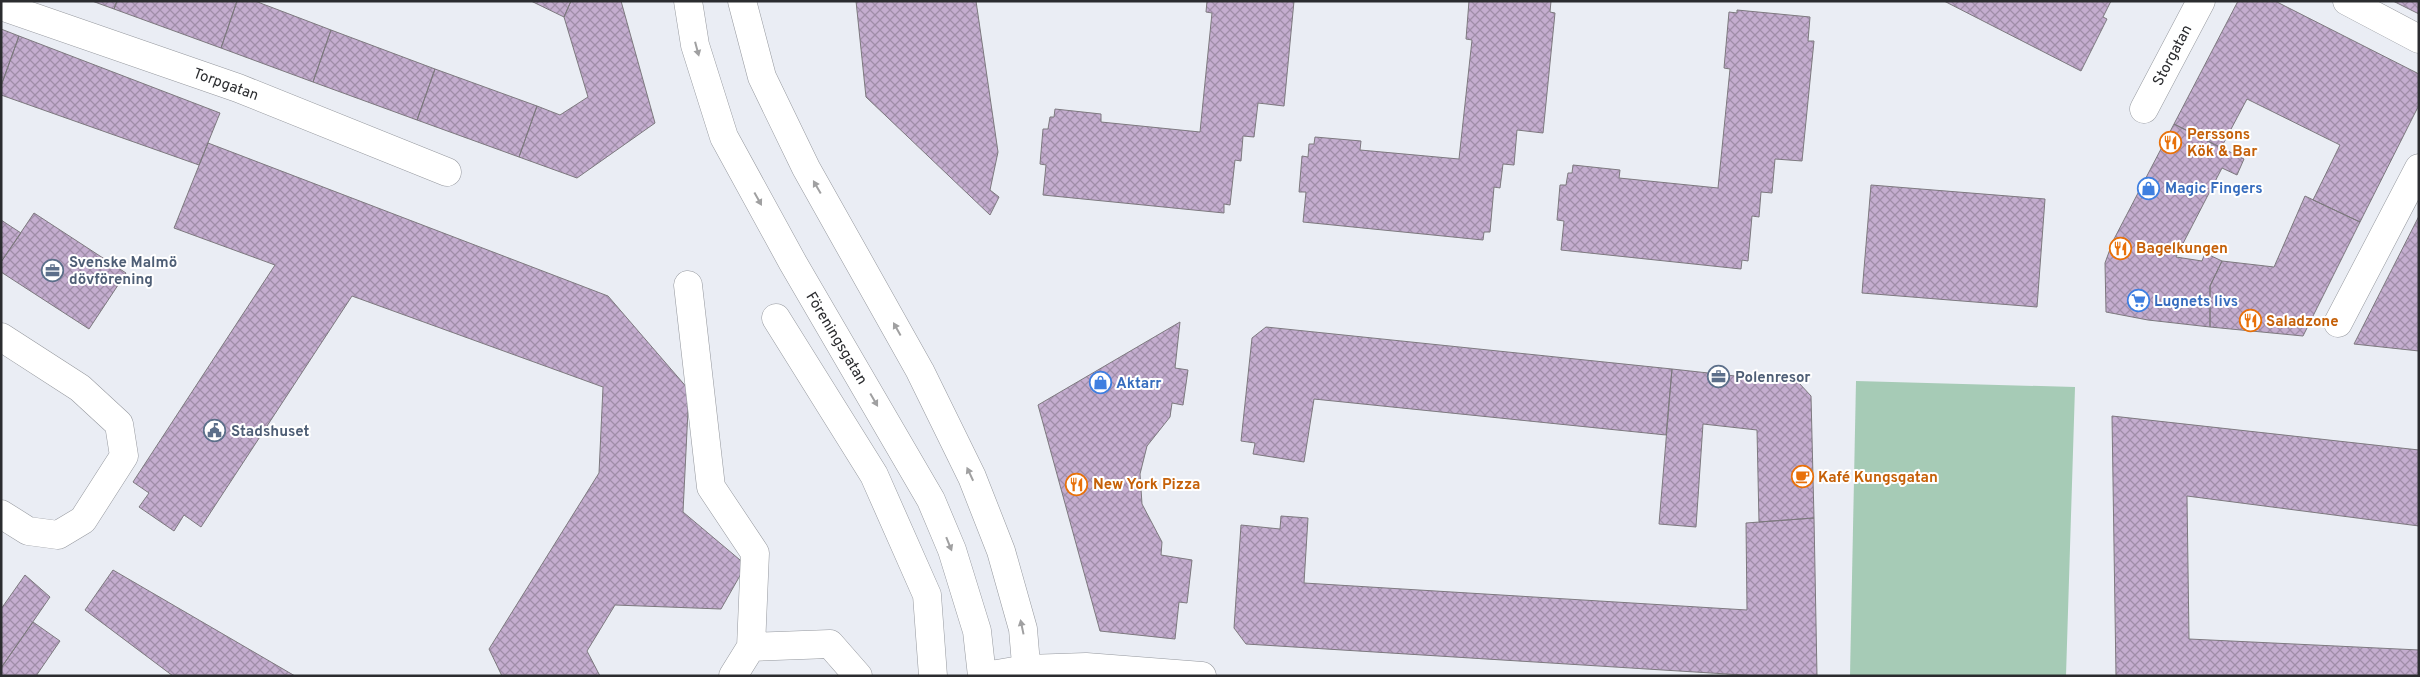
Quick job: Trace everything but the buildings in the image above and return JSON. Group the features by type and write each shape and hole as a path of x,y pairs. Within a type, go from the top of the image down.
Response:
{"street":[{"name":"Föreningsgatan","path":"688,1 695,45 724,137 793,263 873,397 931,500 952,550 977,632 983,676"},
{"path":"742,1 762,77 806,168 920,371 972,477 1001,551 1023,629 1027,672"},
{"name":"Storgatan","path":"2144,109 2201,1"},
{"path":"2347,1 2419,38"},
{"name":"Torpgatan","path":"1,6 238,88 448,172"},
{"path":"2338,323 2419,168"},
{"path":"688,285 711,487 755,553 751,647 733,676"},
{"path":"776,318 874,475 927,595 933,676"},
{"path":"1,337 80,388 119,424 124,456 83,520 58,535 28,531 1,514"},
{"path":"751,647 830,644 858,676"},
{"path":"983,676 1086,667 1202,676"}],"green space":[{"path":"1856,381 2075,387 2066,676 1850,676"}],"place":[{"name":"Perssons Kök & Bar","path":"2171,143"},
{"name":"Magic Fingers","path":"2149,188"},
{"name":"Bagelkungen","path":"2120,248"},
{"name":"Svenske Malmö dövförening","path":"53,271"},
{"name":"Lugnets livs","path":"2138,301"},
{"name":"Saladzone","path":"2250,321"},
{"name":"Polenresor","path":"1719,377"},
{"name":"Aktarr","path":"1100,383"},
{"name":"Stadshuset","path":"215,431"},
{"name":"Kafé Kungsgatan","path":"1802,477"},
{"name":"New York Pizza","path":"1077,484"}]}
